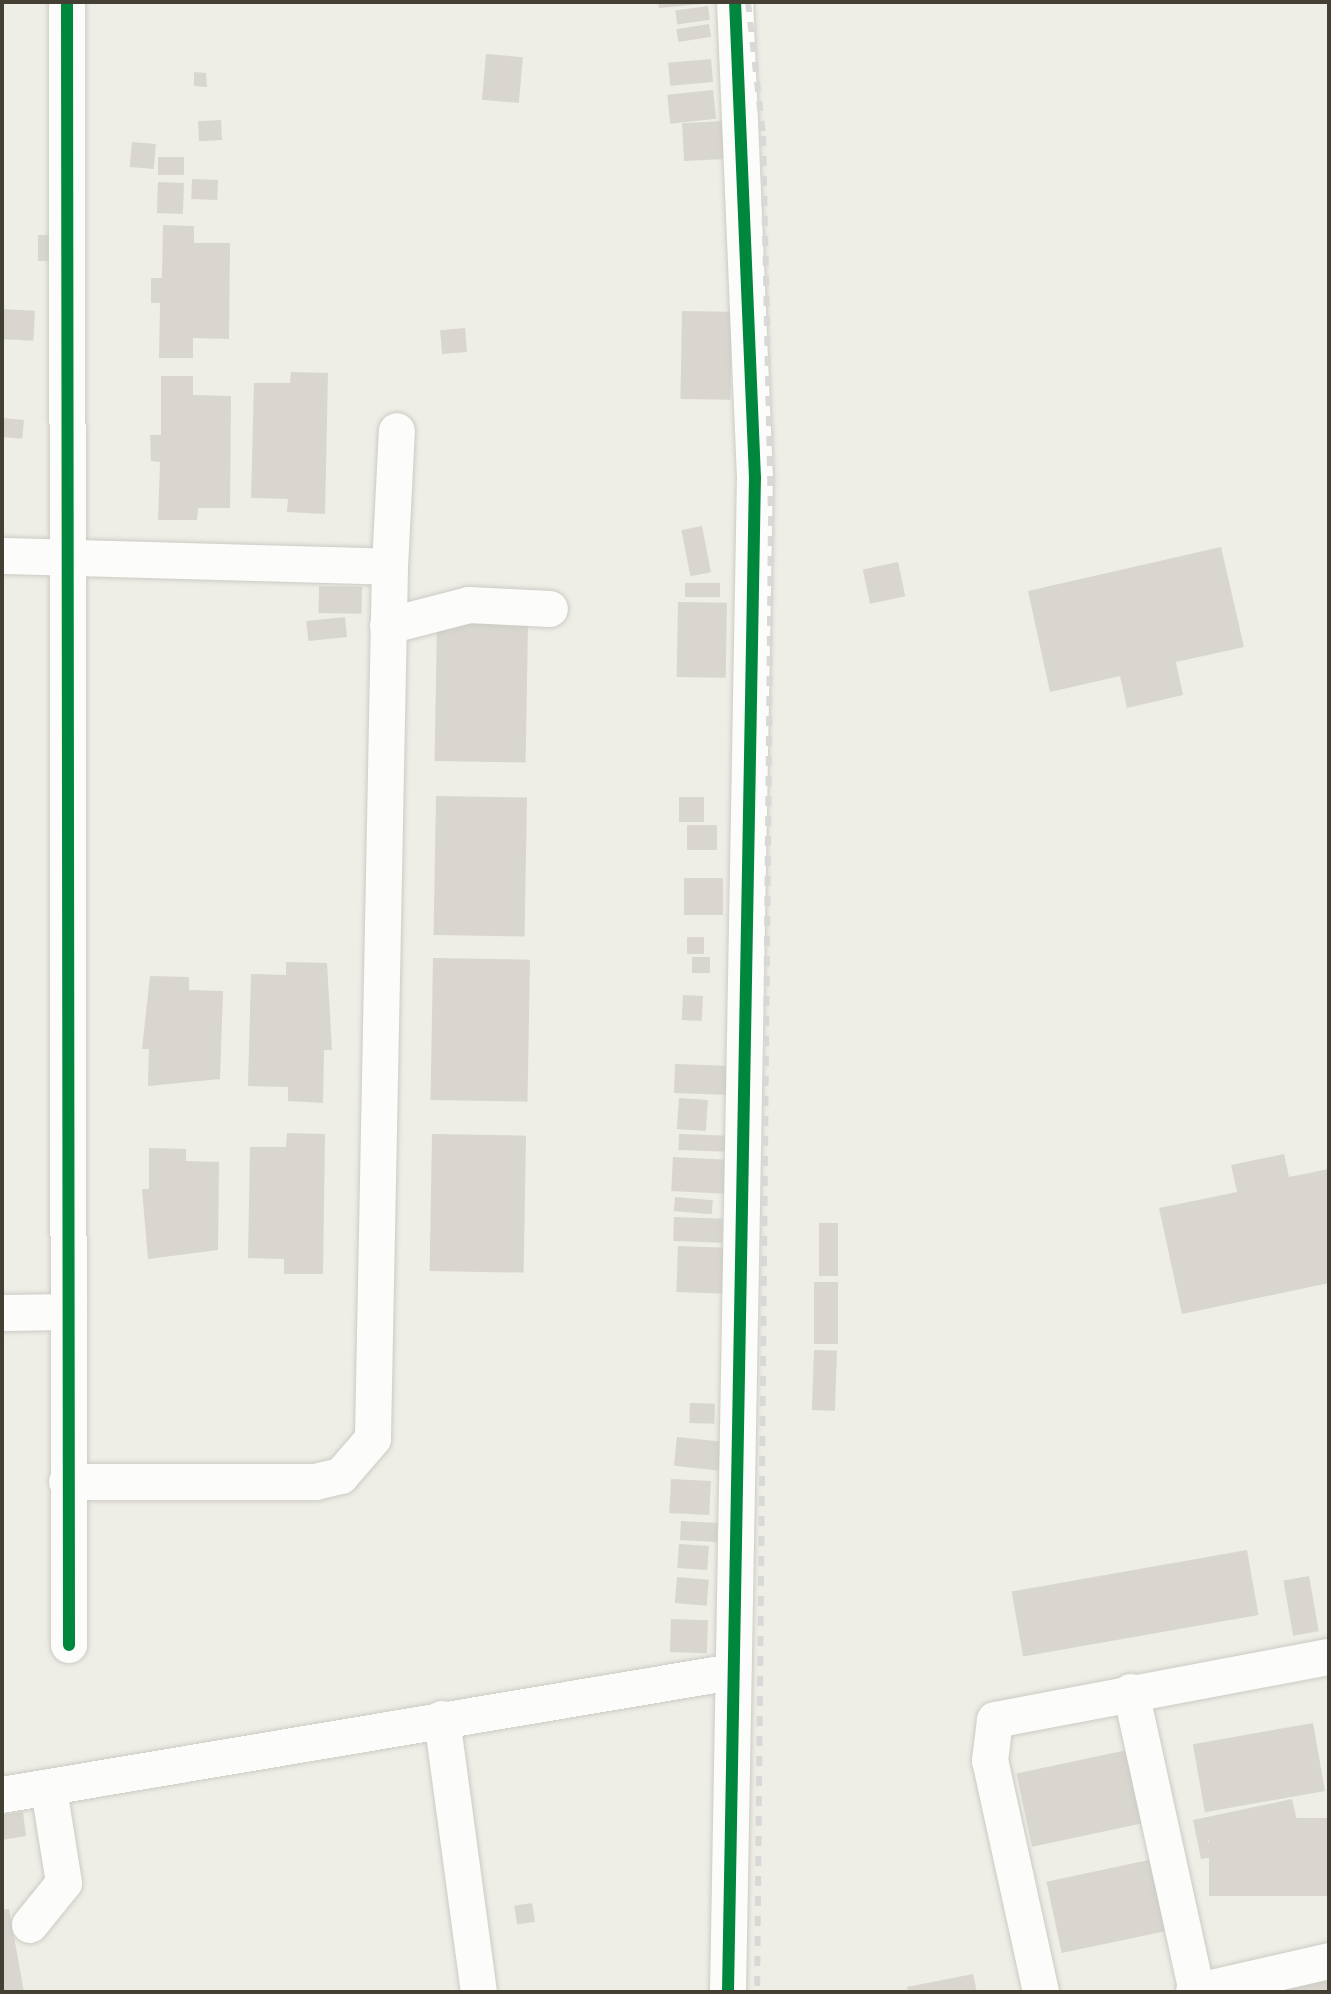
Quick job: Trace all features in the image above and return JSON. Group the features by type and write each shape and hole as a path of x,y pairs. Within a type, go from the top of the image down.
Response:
{"street":[{"path":"67,2 66,1312 69,1645"},
{"path":"728,1992 755,478 747,158 735,2"},
{"path":"67,1482 316,1482 341,1476 373,1439 388,626 397,431"},
{"path":"2,556 390,567"},
{"path":"388,626 469,605 550,609"},
{"path":"2,1313 66,1312"},
{"path":"1041,1992 989,1739 995,1720 1329,1657"},
{"path":"2,1795 732,1672"},
{"path":"1131,1692 1196,1992 1329,1961"},
{"path":"442,1719 479,1992"},
{"path":"30,1925 64,1883 49,1789"}],"building":[{"path":"658,2 702,2 702,4 659,8"},
{"path":"708,6 710,20 677,24 675,11"},
{"path":"709,24 711,37 678,42 676,29"},
{"path":"486,54 523,57 519,103 482,100"},
{"path":"711,59 713,82 670,86 668,63"},
{"path":"194,72 206,73 207,87 194,86"},
{"path":"713,90 716,119 670,124 667,95"},
{"path":"221,120 222,140 199,141 198,121"},
{"path":"723,121 725,159 684,161 682,123"},
{"path":"132,142 156,144 154,169 130,167"},
{"path":"158,157 184,157 184,175 158,175"},
{"path":"192,179 218,180 217,200 191,199"},
{"path":"158,182 184,183 183,214 157,213"},
{"path":"163,225 194,226 194,243 230,243 229,339 193,338 193,358 159,358 160,303 151,303 151,278 162,278"},
{"path":"38,235 62,235 62,261 38,261"},
{"path":"2,309 35,311 33,341 2,339"},
{"path":"682,311 732,312 730,400 680,399"},
{"path":"465,328 467,352 442,354 440,330"},
{"path":"291,372 328,373 325,514 287,512 288,499 251,498 254,383 290,383"},
{"path":"161,376 193,376 193,395 231,396 230,508 198,508 197,520 158,520 160,462 151,461 150,435 161,435"},
{"path":"2,418 24,420 22,439 2,437"},
{"path":"702,526 711,572 690,576 681,530"},
{"path":"1221,547 1244,647 1176,662 1183,695 1127,708 1120,676 1050,692 1028,591"},
{"path":"898,562 905,596 870,604 863,569"},
{"path":"685,583 720,583 720,597 685,597"},
{"path":"319,586 362,587 362,614 319,613"},
{"path":"678,602 727,603 726,678 677,677"},
{"path":"345,617 347,637 308,641 306,621"},
{"path":"437,623 528,625 526,763 435,761"},
{"path":"436,796 527,798 525,937 434,935"},
{"path":"679,797 704,797 704,822 679,822"},
{"path":"687,825 717,825 717,850 687,850"},
{"path":"684,878 723,878 723,915 684,915"},
{"path":"687,937 704,937 704,954 687,954"},
{"path":"692,957 710,957 710,973 692,973"},
{"path":"433,958 530,960 528,1102 431,1100"},
{"path":"286,962 327,963 332,1050 324,1050 323,1103 288,1101 288,1087 248,1086 251,974 286,975"},
{"path":"150,976 189,977 189,990 223,991 220,1079 148,1086 149,1049 142,1049"},
{"path":"683,995 703,996 702,1021 682,1020"},
{"path":"675,1064 731,1066 730,1095 674,1093"},
{"path":"679,1098 708,1100 706,1131 677,1129"},
{"path":"287,1133 325,1134 323,1274 284,1274 284,1259 248,1258 250,1147 286,1147"},
{"path":"432,1134 526,1136 524,1273 430,1271"},
{"path":"679,1134 729,1136 728,1152 678,1150"},
{"path":"149,1148 186,1149 186,1161 219,1162 218,1250 148,1259 142,1189 149,1189"},
{"path":"1284,1154 1289,1177 1329,1169 1329,1283 1182,1314 1159,1208 1237,1192 1231,1165"},
{"path":"673,1157 726,1160 724,1194 671,1191"},
{"path":"675,1197 713,1200 712,1214 674,1211"},
{"path":"674,1217 723,1219 722,1243 673,1241"},
{"path":"819,1223 838,1223 838,1276 819,1276"},
{"path":"678,1246 727,1248 725,1294 676,1292"},
{"path":"814,1282 838,1282 838,1344 814,1344"},
{"path":"814,1350 837,1351 835,1411 812,1410"},
{"path":"690,1403 715,1404 714,1424 689,1423"},
{"path":"677,1437 723,1442 720,1471 674,1466"},
{"path":"671,1479 711,1481 709,1515 669,1513"},
{"path":"681,1521 718,1523 717,1542 680,1540"},
{"path":"679,1544 709,1546 707,1570 677,1568"},
{"path":"1247,1550 1258,1615 1023,1656 1012,1592"},
{"path":"1309,1576 1319,1631 1293,1636 1283,1581"},
{"path":"677,1577 709,1580 707,1606 675,1603"},
{"path":"671,1619 708,1620 707,1653 670,1652"},
{"path":"1313,1723 1325,1791 1205,1812 1193,1744"},
{"path":"1127,1750 1143,1823 1032,1847 1016,1773"},
{"path":"1292,1799 1297,1821 1208,1840 1212,1857 1201,1859 1193,1820"},
{"path":"23,1812 26,1836 2,1840 2,1815"},
{"path":"1209,1818 1329,1818 1329,1896 1209,1896"},
{"path":"1158,1858 1173,1929 1062,1953 1046,1882"},
{"path":"532,1903 535,1922 517,1925 514,1906"},
{"path":"9,1909 24,1992 2,1992 2,1910"},
{"path":"973,1974 977,1992 908,1992 907,1987"},
{"path":"1329,1977 1329,1992 1255,1992"}],"railway":[{"path":"748,2 763,136 771,516 757,1992"}],"cycle path":[{"path":"67,2 69,1645"},
{"path":"728,1992 755,478 735,2"}]}
